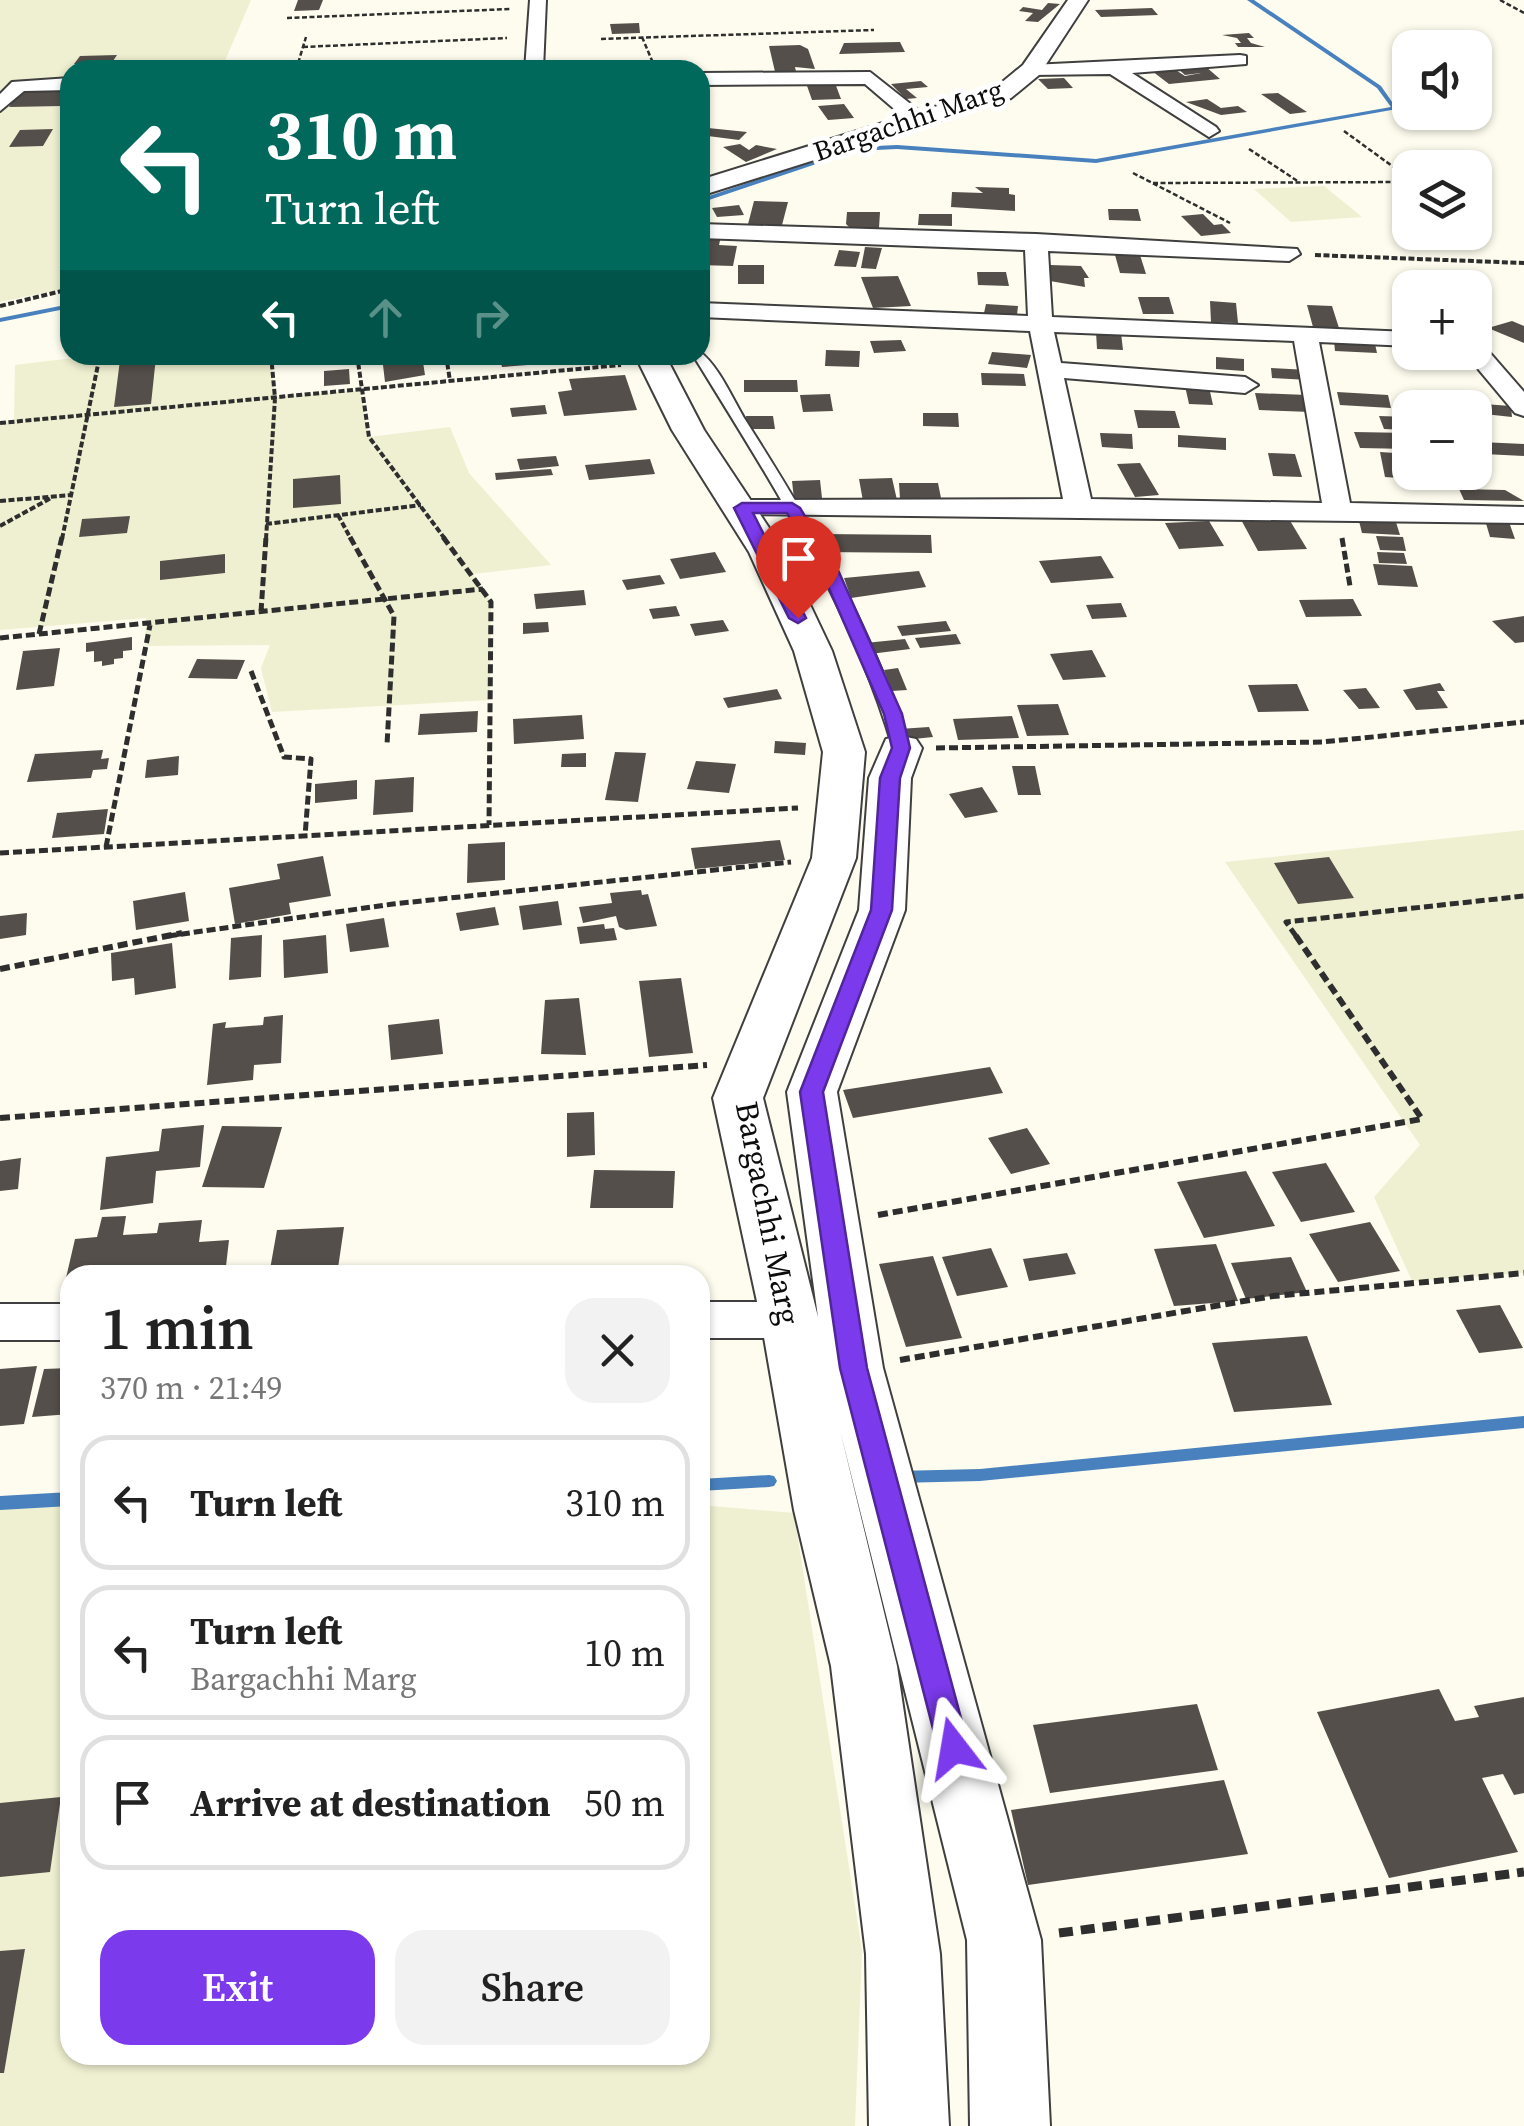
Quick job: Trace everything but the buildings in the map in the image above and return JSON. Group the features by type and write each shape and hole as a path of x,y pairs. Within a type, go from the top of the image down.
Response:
{"street":[{"name":"Bargachhi Marg","path":"710,185 1003,93 1031,70 1078,0"},
{"path":"534,60 538,4"},
{"path":"1031,70 1240,60"},
{"path":"1114,69 1209,131"},
{"path":"710,78 870,78 920,121"},
{"path":"0,105 19,86 60,84"},
{"path":"710,231 1036,241 1290,254"},
{"path":"1036,241 1040,323 1054,370 1079,507"},
{"path":"710,310 1392,337"},
{"path":"1305,335 1337,510"},
{"name":"Bargachhi Marg","path":"669,365 688,430 767,508 844,752 838,832 738,1098 790,1320 825,1510 864,1666 903,1954 910,2126"},
{"path":"1054,370 1245,385"},
{"path":"1491,370 1524,408"},
{"path":"767,508 1079,507 1524,515"},
{"path":"901,748 890,778 882,910 812,1092 854,1368 1004,1940 1010,2126"},
{"path":"710,1320 790,1320"},
{"path":"0,1322 60,1322"}],"lane":[{"path":"767,508 829,570 893,714 901,748"}],"path":[{"path":"1500,0 1524,13"},
{"path":"287,18 538,4"},
{"path":"601,38 874,30"},
{"path":"303,46 534,37"},
{"path":"642,37 652,60"},
{"path":"299,60 306,38"},
{"path":"1344,132 1392,168"},
{"path":"1249,149 1300,183"},
{"path":"1133,174 1290,254 1524,263"},
{"path":"1152,184 1392,181"},
{"path":"0,306 60,291"},
{"path":"39,634 91,414 98,365"},
{"path":"261,612 275,398 272,365"},
{"path":"358,365 369,438 491,602 489,825"},
{"path":"448,365 450,381"},
{"path":"0,423 595,365"},
{"path":"0,501 72,496"},
{"path":"0,526 53,497"},
{"path":"266,524 420,505"},
{"path":"1337,510 1350,586"},
{"path":"338,515 394,616 387,745"},
{"path":"0,638 484,589"},
{"path":"106,847 150,625"},
{"path":"251,671 255,692 277,732 284,757 311,759 305,836"},
{"path":"901,748 1322,742 1524,722"},
{"path":"0,852 489,825 838,832"},
{"path":"0,969 90,948 838,832"},
{"path":"832,1223 1422,1119 1286,922 1524,896"},
{"path":"0,1118 754,1061"},
{"path":"854,1368 1272,1296 1524,1273"},
{"path":"1004,1940 1524,1872"}],"green space":[{"path":"0,0 251,0 225,60 60,60 60,289 0,302"},
{"path":"1324,186 1362,217 1291,222 1254,189"},
{"path":"60,360 60,365 272,365 275,397 360,390 369,437 450,427 469,473 551,565 473,574 491,602 490,700 272,712 261,668 270,645 145,646 146,618 0,630 0,423 14,421 15,365"},
{"path":"1524,830 1524,1273 1412,1281 1374,1197 1420,1145 1225,862"},
{"path":"60,1500 60,2065 710,2065 710,1506 794,1513 862,1951 855,2126 0,2126 0,1503"}],"waterway":[{"path":"710,198 854,149 897,147 1096,161 1395,108 1379,87 1250,0"},
{"path":"0,320 60,308"},
{"path":"897,1477 980,1475 1524,1422"},
{"path":"710,1484 769,1481"},
{"path":"0,1503 60,1500"}],"route":[{"path":"798,618 768,552 742,508 792,508 829,570 893,714 901,748 890,778 882,910 812,1092 854,1368 954,1748"}]}
